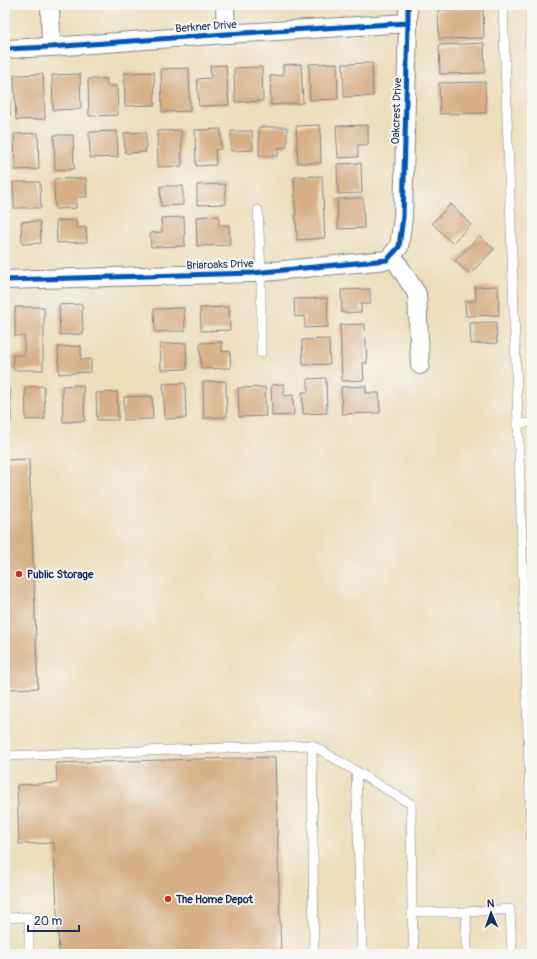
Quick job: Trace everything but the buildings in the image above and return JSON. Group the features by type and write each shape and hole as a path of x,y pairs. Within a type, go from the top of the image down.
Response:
{"street":[{"path":"50,5 51,47"},
{"path":"225,5 226,34"},
{"name":"Oakcrest Drive","path":"392,255 399,247 403,217 408,5"},
{"name":"Berkner Drive","path":"5,49 408,23"},
{"path":"392,255 417,294 420,365"},
{"name":"Briaroaks Drive","path":"5,280 261,272 387,260 392,255"}],"lane":[{"path":"503,5 532,855"},
{"name":"Briaroaks Drive","path":"258,210 261,272"},
{"path":"261,272 261,353"},
{"path":"518,423 532,423"},
{"path":"312,745 314,954"},
{"path":"5,756 312,745 411,804 414,954"},
{"path":"356,771 362,954"},
{"path":"412,912 466,912 510,909 512,954"},
{"path":"466,912 467,954"},
{"path":"5,918 29,917 30,954"}],"cycle path":[{"path":"5,280 253,273 387,260 399,247 403,217 408,5"},
{"path":"5,49 408,23"}],"place":[{"name":"Public Storage","path":"19,574"},
{"name":"The Home Depot","path":"168,899"}]}
